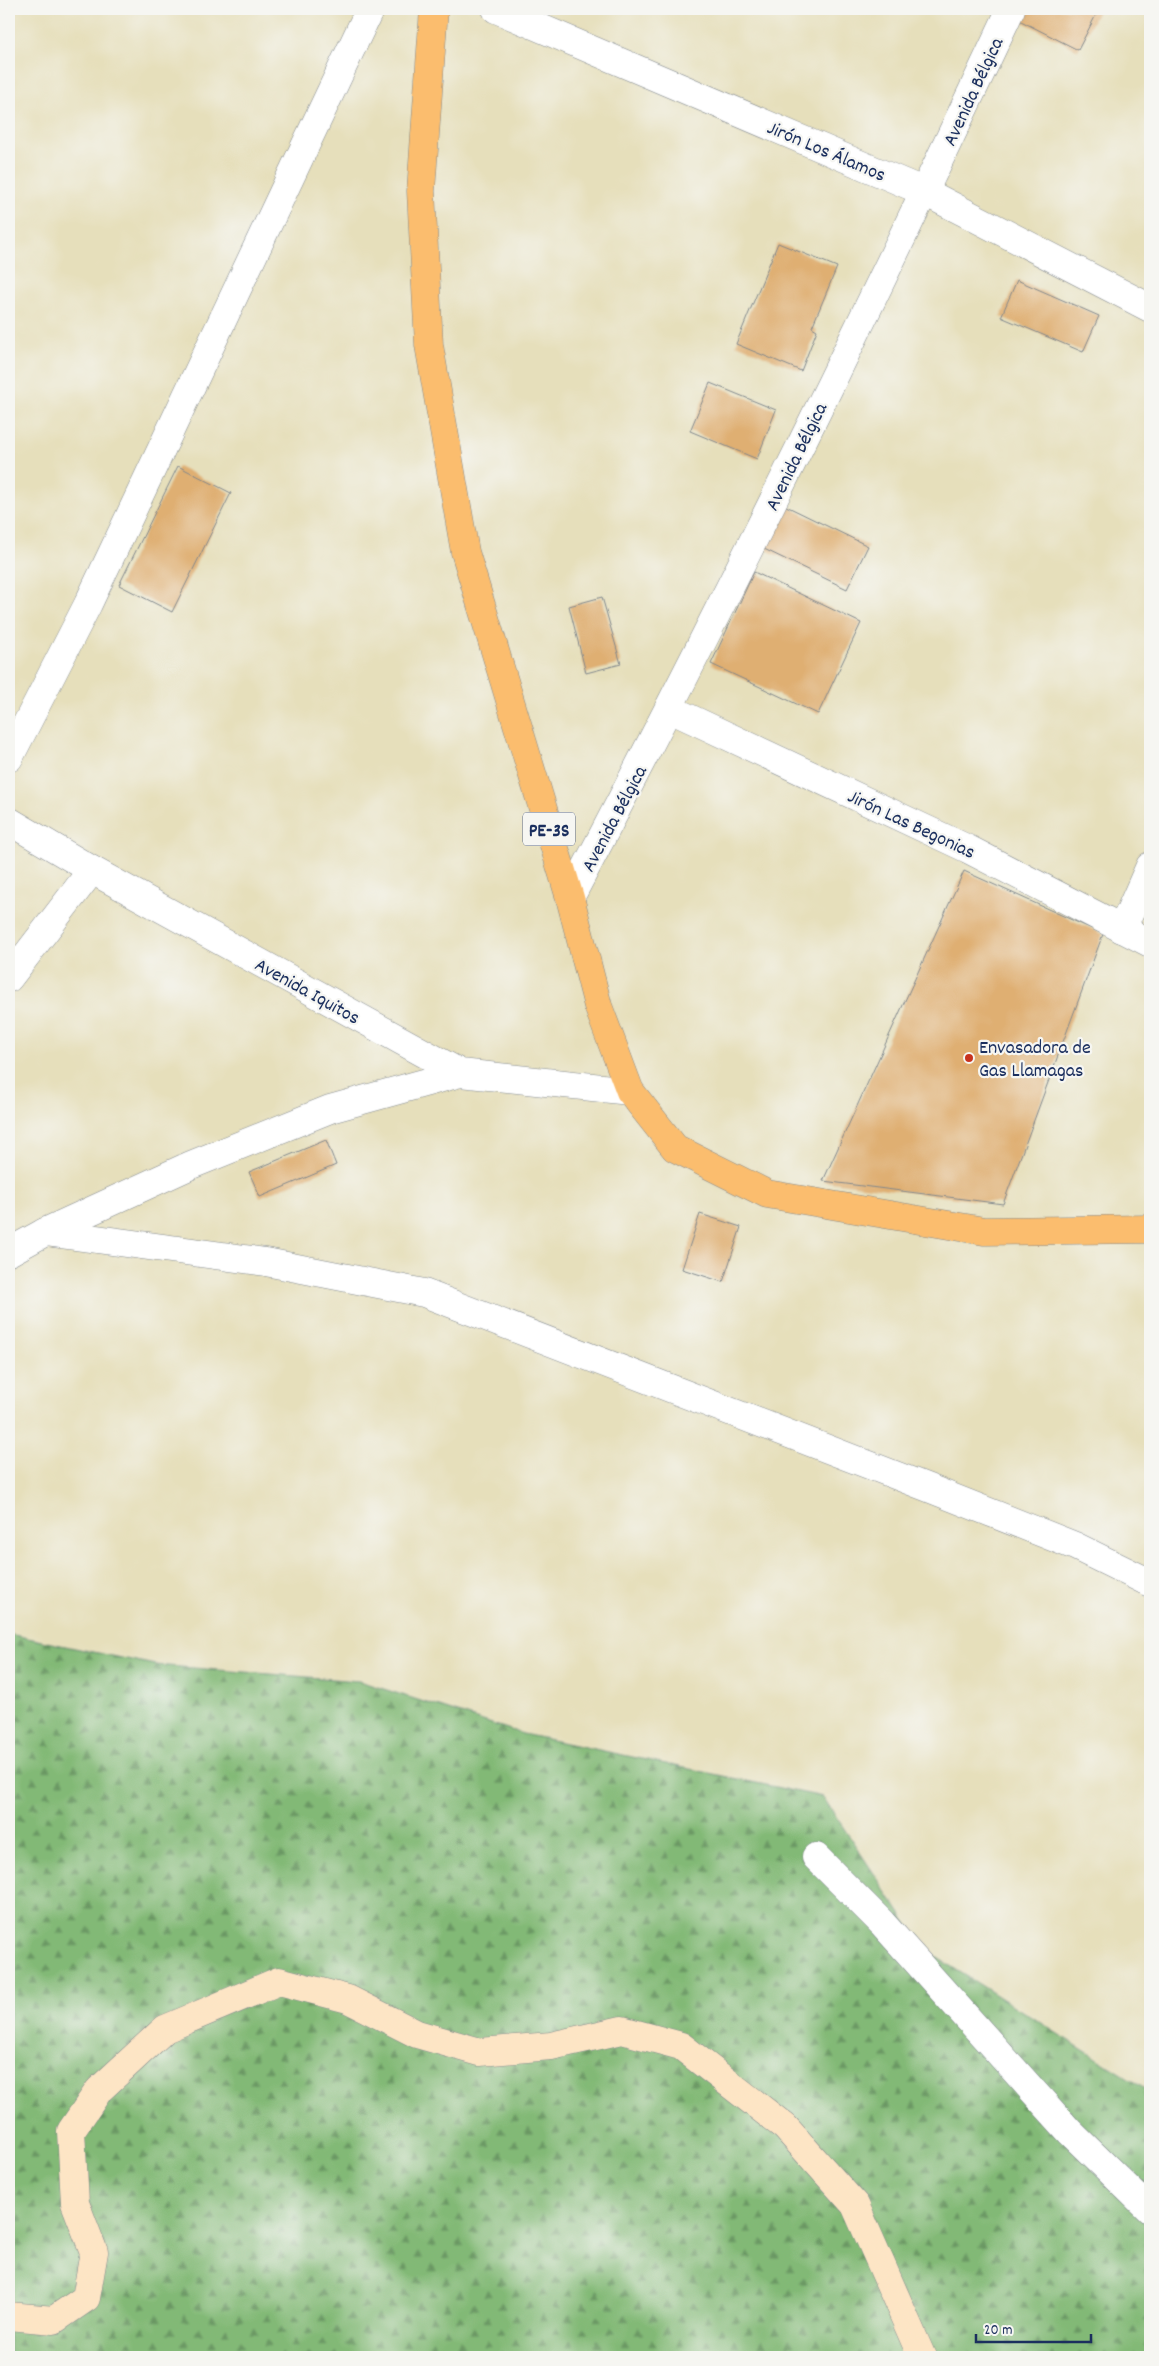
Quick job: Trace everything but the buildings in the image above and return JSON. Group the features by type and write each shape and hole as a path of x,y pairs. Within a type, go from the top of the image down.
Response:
{"highway":[{"name":"PE-3S","path":"434,9 421,191 429,345 465,552 570,898 598,1006 630,1091 675,1148 767,1194 984,1231 1149,1230"}],"main road":[{"path":"9,2316 54,2320 86,2298 94,2252 75,2203 71,2131 99,2090 165,2029 279,1981 348,2000 417,2034 480,2052 551,2046 622,2030 681,2046 785,2127 854,2204 922,2357"}],"street":[{"path":"9,758 88,604 370,9"},
{"name":"Jirón Los Álamos","path":"496,9 925,192 1150,308"},
{"name":"Avenida Bélgica","path":"570,898 670,709 925,192 1011,9"},
{"name":"Jirón Las Begonias","path":"670,709 968,849 1150,943"},
{"name":"Avenida Iquitos","path":"9,820 92,870 460,1074 630,1091"},
{"path":"1122,929 1150,866"},
{"path":"9,978 92,870"},
{"path":"9,1252 45,1232 191,1165 330,1108 460,1074"},
{"path":"45,1232 266,1262 424,1293 1075,1546 1150,1583"},
{"path":"816,1856 882,1923 1070,2132 1150,2210"}],"green space":[{"path":"9,1634 155,1665 359,1681 523,1734 823,1797 925,1950 1150,2092 1150,2357 9,2357"}],"place":[{"name":"Envasadora de Gas Llamagas","path":"969,1058"}]}
